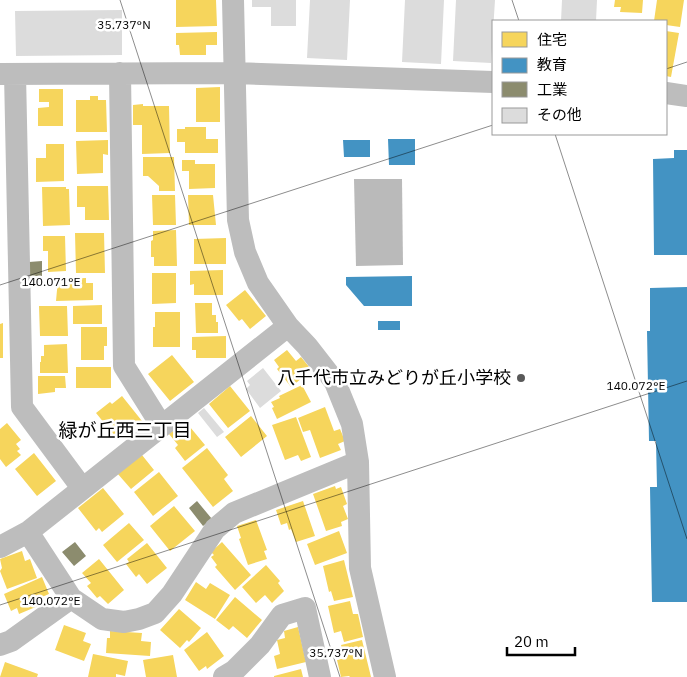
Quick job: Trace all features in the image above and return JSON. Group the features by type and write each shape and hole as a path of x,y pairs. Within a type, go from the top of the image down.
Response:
{"street":[{"path":"233,0 238,220 245,252 258,284 288,326 308,346 335,382 352,424 358,462 360,568 385,677"},
{"path":"120,73 124,366 161,425"},
{"path":"82,488 22,407 8,74 235,73 492,82"},
{"path":"667,93 687,96"},
{"path":"0,548 28,532 288,326"},
{"path":"28,532 71,598 102,618 124,622 139,619 155,613 172,594 215,529 234,513 358,462"},
{"path":"0,644 11,641 71,598"},
{"path":"224,677 234,671 260,645 282,615 305,608 320,677"}],"shaded area":[{"path":"354,179 402,179 403,265 356,266"}],"building: 住宅":[{"path":"176,0 216,0 217,26 176,27"},
{"path":"615,0 643,0 642,13 620,12 621,7 614,7"},
{"path":"657,0 684,0 680,27 667,25 667,20 654,20"},
{"path":"667,31 679,33 671,77 667,76"},
{"path":"217,32 217,45 206,45 206,55 180,55 179,45 176,45 176,33"},
{"path":"220,87 220,122 196,122 196,88"},
{"path":"39,89 63,89 63,126 38,126 38,108 49,107 49,102 39,102"},
{"path":"90,96 98,96 98,100 106,100 107,132 76,132 76,100 90,100"},
{"path":"143,104 143,106 169,106 170,153 142,154 142,125 133,125 133,105"},
{"path":"185,127 206,127 206,139 218,139 218,153 185,153 185,142 177,142 177,129 185,129"},
{"path":"108,140 108,155 103,154 103,173 77,174 76,141"},
{"path":"46,144 64,144 64,181 36,182 36,158 46,158"},
{"path":"143,157 174,157 175,191 159,191 159,186 148,176 143,176"},
{"path":"182,160 195,160 195,164 215,164 215,188 189,189 189,171 182,171"},
{"path":"77,186 108,186 109,220 85,220 85,207 77,207"},
{"path":"42,187 66,187 66,189 69,189 70,225 43,226"},
{"path":"152,195 175,195 176,225 153,225"},
{"path":"188,195 213,195 216,225 189,225"},
{"path":"176,230 177,266 154,266 154,257 151,257 153,231"},
{"path":"75,233 104,233 105,273 76,273"},
{"path":"43,236 65,236 66,271 48,272 48,251 43,251"},
{"path":"226,238 226,264 194,264 194,239"},
{"path":"223,270 223,295 194,295 194,284 190,285 190,271"},
{"path":"152,273 176,273 176,303 152,304"},
{"path":"86,278 86,283 93,283 93,300 56,301 58,279"},
{"path":"245,290 266,316 250,329 242,319 239,321 226,305"},
{"path":"195,303 212,303 212,315 216,315 218,333 196,333"},
{"path":"102,305 102,324 73,324 73,306"},
{"path":"39,306 67,306 68,336 40,336"},
{"path":"155,312 180,312 180,347 153,347"},
{"path":"3,323 3,358 0,358 0,324"},
{"path":"81,327 107,327 107,346 104,346 104,360 81,360"},
{"path":"226,336 226,358 196,358 196,350 192,350 192,337"},
{"path":"67,344 68,373 40,373 41,356 44,356 44,345"},
{"path":"287,350 296,361 301,357 310,368 305,372 307,374 291,387 277,369 279,367 274,360"},
{"path":"172,355 194,382 170,401 148,374"},
{"path":"76,367 111,367 111,388 76,388"},
{"path":"38,376 65,376 66,388 55,388 55,392 38,394"},
{"path":"302,385 311,402 277,419 271,402"},
{"path":"230,386 250,411 228,428 209,404"},
{"path":"122,396 142,421 118,440 96,413 110,402 112,404"},
{"path":"325,407 334,431 340,429 345,441 338,444 341,450 320,458 310,430 303,432 298,418"},
{"path":"251,416 267,436 241,457 225,437"},
{"path":"296,417 311,457 301,461 298,455 285,460 272,425"},
{"path":"7,423 21,440 16,444 20,449 17,451 21,455 6,467 0,459 0,429"},
{"path":"181,425 186,430 190,427 205,445 185,461 175,448 178,445 169,434"},
{"path":"207,448 228,475 224,479 233,491 213,507 182,468"},
{"path":"34,453 56,481 37,496 15,469"},
{"path":"142,455 154,470 131,489 117,473"},
{"path":"159,472 178,496 153,516 134,492"},
{"path":"335,486 336,489 341,487 347,504 343,506 348,519 341,522 342,526 326,531 313,494"},
{"path":"103,488 124,514 102,532 99,528 96,531 78,508"},
{"path":"303,501 315,536 296,542 287,523 281,525 276,510"},
{"path":"174,506 195,531 170,551 150,526"},
{"path":"256,520 267,550 264,551 267,559 248,565 239,539 241,538 237,526"},
{"path":"129,523 144,540 117,562 103,545"},
{"path":"339,531 347,553 315,565 307,544"},
{"path":"222,542 251,575 235,590 215,567 217,565 211,557 214,555 211,552"},
{"path":"147,543 167,568 147,584 139,574 136,577 126,564 129,562 127,559"},
{"path":"22,551 25,561 30,559 37,578 7,589 0,571 2,568 0,559"},
{"path":"99,559 124,590 108,604 100,596 97,598 87,586 91,583 82,573"},
{"path":"344,560 353,597 334,601 331,591 329,592 323,566"},
{"path":"266,565 280,581 278,583 284,591 272,603 265,595 256,603 242,587"},
{"path":"42,577 49,594 35,600 38,606 19,614 17,608 11,611 4,594"},
{"path":"196,582 206,589 210,583 230,595 215,619 185,600"},
{"path":"235,597 262,620 247,638 233,626 229,630 216,620"},
{"path":"350,601 353,614 358,614 363,637 344,642 341,631 334,633 328,606"},
{"path":"179,609 201,628 189,642 187,640 180,648 160,630"},
{"path":"64,625 86,633 83,641 91,644 84,661 55,650"},
{"path":"298,627 306,662 277,669 274,656 280,654 277,640 285,638 284,631"},
{"path":"110,631 142,633 141,641 151,642 150,656 106,653 107,638 110,638"},
{"path":"207,632 224,656 207,669 206,666 199,671 184,650"},
{"path":"362,640 371,677 341,677 337,660 345,658 341,645"},
{"path":"93,654 128,661 125,676 116,674 116,677 88,677"},
{"path":"173,655 177,677 146,677 143,660"},
{"path":"5,662 38,674 37,677 0,677"},
{"path":"301,669 303,677 274,677 274,676"}],"building: 教育":[{"path":"388,139 415,139 415,165 389,165"},
{"path":"343,140 370,140 370,157 344,157"},
{"path":"674,150 687,150 687,255 654,255 653,159 674,158"},
{"path":"412,276 412,306 364,306 346,285 346,277"},
{"path":"687,287 687,602 652,602 650,487 657,487 656,441 649,441 647,331 650,331 650,288"},
{"path":"378,321 400,321 400,330 378,330"}],"building: 工業":[{"path":"42,261 42,276 29,276 29,262"},
{"path":"197,501 212,519 203,526 189,508"},
{"path":"75,542 86,556 74,566 62,552"}],"building: その他":[{"path":"252,0 296,0 296,26 271,26 271,7 252,7"},
{"path":"310,0 350,0 347,60 307,58"},
{"path":"405,0 444,0 441,64 402,62"},
{"path":"456,0 495,0 494,20 492,20 491,63 453,61"},
{"path":"562,0 597,0 596,20 561,20"},
{"path":"122,10 122,55 16,56 15,11"},
{"path":"263,368 281,391 260,408 246,389 250,385 247,381"},
{"path":"204,408 224,432 217,437 198,413"}],"place":[{"name":"八千代市立みどりが丘小学校","path":"521,378"}],"district":[{"name":"緑が丘西三丁目","path":"125,430"}]}
